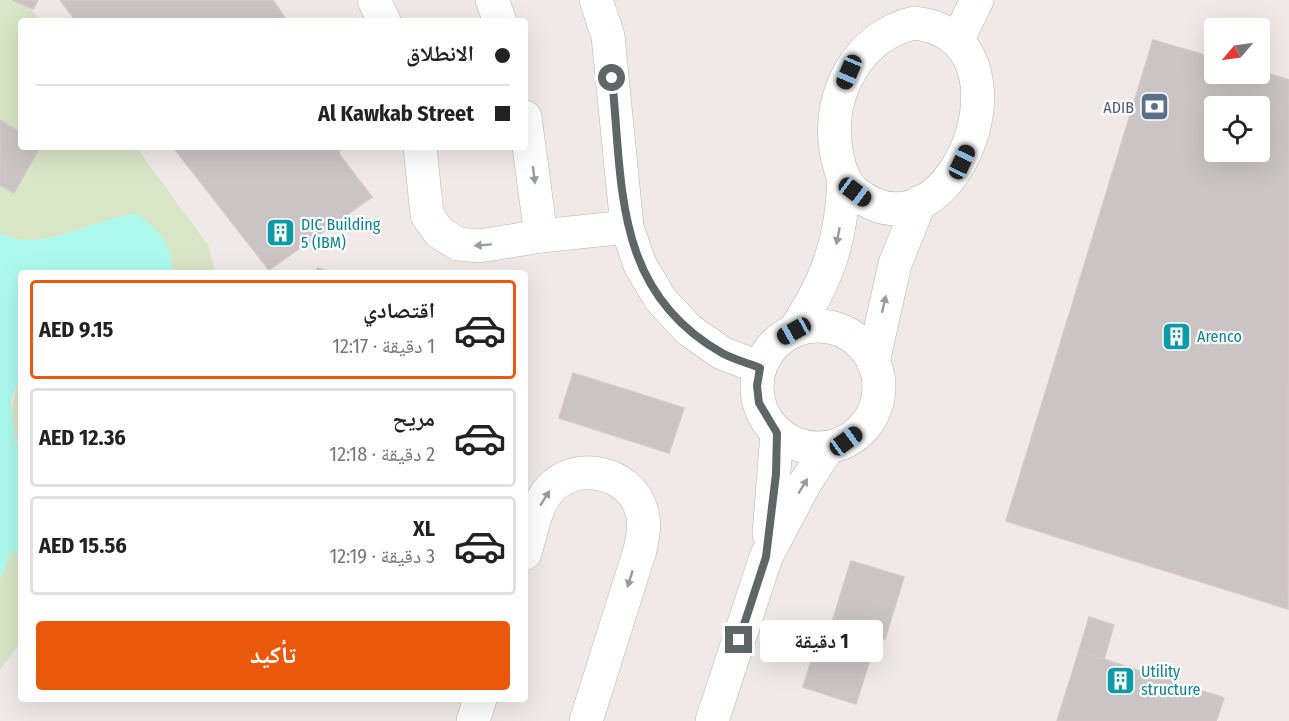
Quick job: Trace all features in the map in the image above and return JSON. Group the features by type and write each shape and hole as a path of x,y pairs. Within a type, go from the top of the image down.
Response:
{"street":[{"path":"374,0 383,18"},
{"path":"492,0 499,18"},
{"path":"596,0 608,36 627,227 640,265 661,300 689,330 722,353 760,368"},
{"path":"957,41 977,0"},
{"path":"794,331 809,327 840,330 854,338 873,362 878,380 878,398 872,416 853,436 828,448 810,448 792,442 777,433 759,403 757,386 760,368 773,346 794,331 813,303 837,243 844,178 834,140 834,116 849,72 861,53 878,37 916,12 929,25 944,31 957,41 966,54 978,98 971,142 949,181 932,196 903,207 877,205 855,192 844,178"},
{"path":"528,139 541,236"},
{"path":"420,150 427,214 439,232 458,244 480,246 541,236 627,227"},
{"path":"873,362 892,275 920,202"},
{"path":"766,557 777,433"},
{"path":"712,721 766,557 794,501 828,448"},
{"path":"528,543 541,501 552,487 571,475 591,472 612,477 630,489 641,508 645,529 640,550 586,721"},
{"path":"473,721 479,702"}],"green space":[{"path":"0,0 24,5 38,18 18,18 18,150 138,150 208,245 215,270 172,270 137,214 37,240 20,240 0,234"},
{"path":"18,386 18,446 12,415"},
{"path":"11,551 18,554 18,646 0,670 0,580"}],"water":[{"path":"137,214 158,232 170,255 171,270 18,270 18,383 11,400 15,439 18,446 18,554 11,551 0,580 0,234 20,240 37,240 66,234 123,216"}],"building":[{"path":"12,0 38,0 33,9"},
{"path":"60,0 273,0 285,18 74,18"},
{"name":"Arenco","path":"1153,40 1204,55 1204,84 1270,84 1270,74 1289,80 1288,609 1006,521"},
{"path":"0,120 18,131 18,150 38,150 14,193 0,185"},
{"name":"DIC Building 5 (IBM)","path":"175,150 340,150 339,154 372,197 269,270"},
{"path":"573,373 684,408 669,453 559,418"},
{"path":"851,561 904,577 885,639 832,622"},
{"name":"Utility structure","path":"1089,617 1114,625 1104,659 1079,651"},
{"path":"820,633 873,650 856,704 803,687"},
{"name":"Utility structure","path":"1079,651 1224,698 1216,721 1057,721"}],"place":[{"name":"ADIB","path":"1155,107"},
{"name":"DIC Building 5 (IBM)","path":"280,233"},
{"name":"Arenco","path":"1176,336"},
{"name":"Utility structure","path":"1120,680"}],"route":[{"path":"612,78 627,227 640,265 661,300 689,330 722,353 760,368 757,386 759,403 766,419 777,433 776,474 766,557 739,640"}]}
